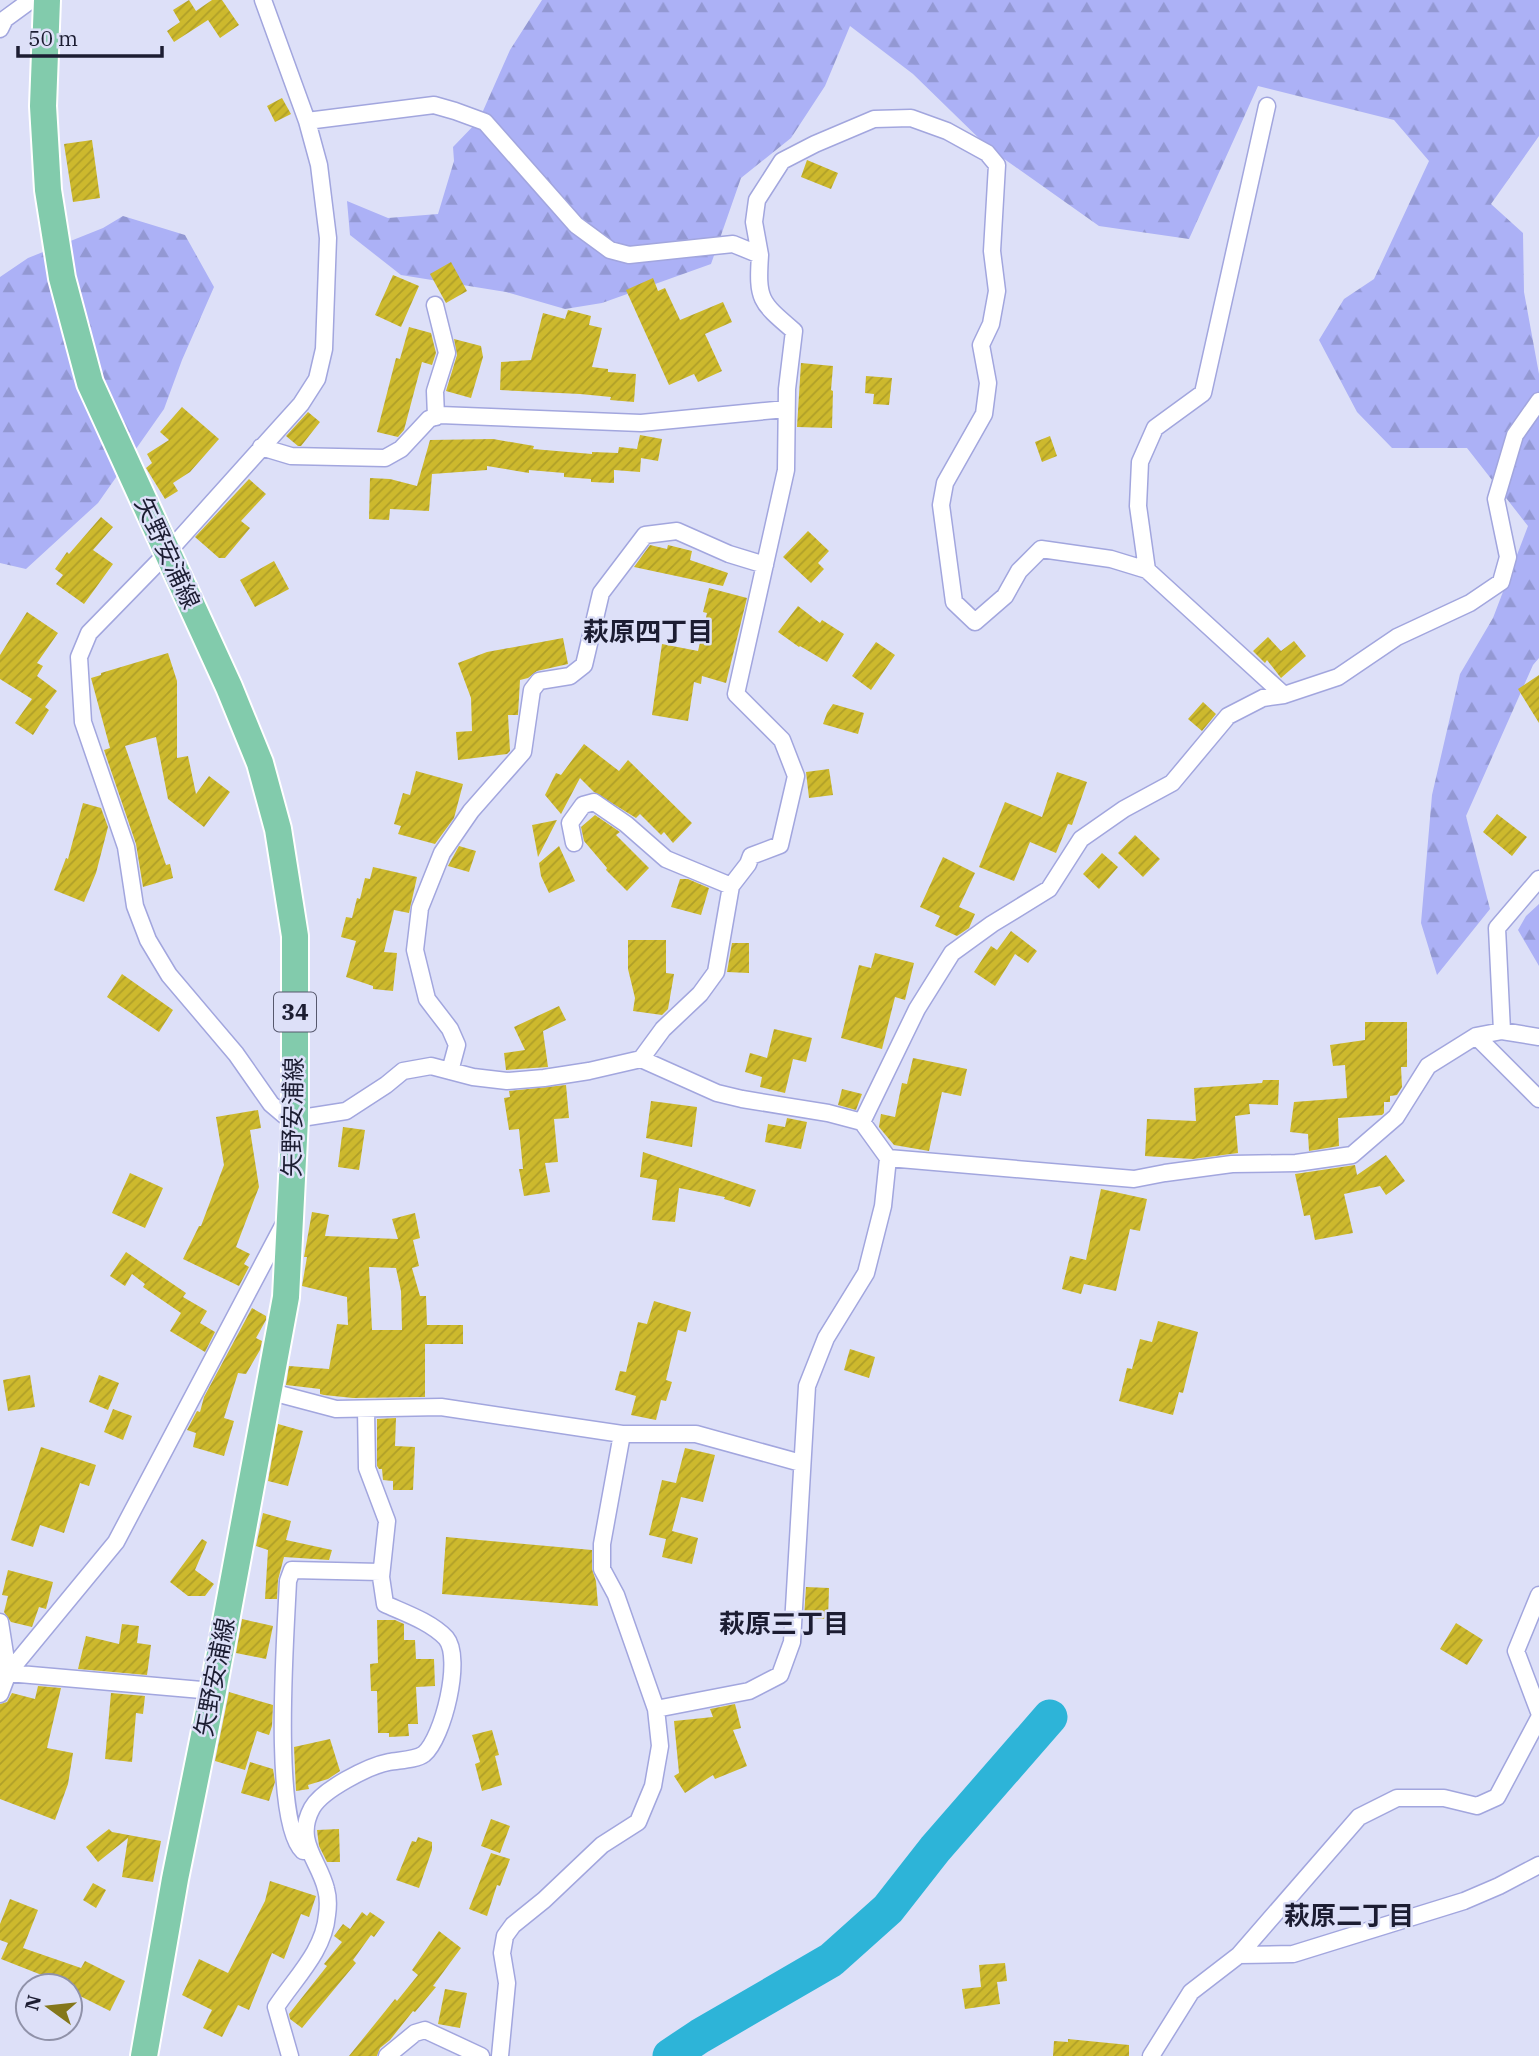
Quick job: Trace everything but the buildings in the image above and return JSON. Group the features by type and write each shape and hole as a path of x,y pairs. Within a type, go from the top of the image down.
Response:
{"main road":[{"name":"矢野安浦線","path":"47,0 43,106 48,190 62,278 90,383 229,687 260,762 278,829 295,936 295,1119 286,1297 144,2056"}],"street":[{"path":"0,29 5,19 31,0"},
{"path":"263,0 307,121 319,165 328,238 324,349 317,379 301,404 167,553 89,634 79,657 83,722 125,847 135,906 148,940 169,975 236,1054 271,1104 284,1115 295,1119 346,1111 402,1071 431,1066 473,1077 507,1081 589,1071 641,1059 717,1093 828,1113 862,1122 888,1158 883,1206 866,1273 826,1338 807,1386 792,1642 779,1675 749,1691 656,1709"},
{"path":"307,121 434,105 485,122 576,225 610,250 629,255 733,244 760,255"},
{"path":"1147,570 1138,506 1140,462 1155,428 1203,393 1267,106"},
{"path":"641,1059 663,1030 700,994 716,972 731,886 751,856 780,845 796,776 782,740 736,694 786,470 786,409 794,331 765,307 758,286 760,255 754,222 757,200 782,161 814,144 874,119 911,118 947,131 987,153 996,165 992,251 997,291 991,324 981,345 988,383 984,414 945,482 941,505 954,601 975,622 1005,596 1019,571 1041,549 1111,559 1147,570 1284,695"},
{"path":"435,305 447,353 435,391 436,417"},
{"path":"862,1122 917,1009 952,953 992,924 1049,889 1082,839 1124,809 1172,783 1228,716 1264,698 1284,695 1338,677 1397,637 1470,603 1501,582 1508,557 1496,499 1515,435 1539,401"},
{"path":"261,447 291,456 385,457 401,449 429,419 451,415 641,423 786,409"},
{"path":"450,1071 457,1045 450,1029 427,999 415,950 420,908 442,853 471,811 523,752 532,690 538,681 570,676 584,665 601,593 645,535 677,531 729,554 765,565"},
{"path":"574,843 570,823 583,805 594,802 626,824 666,859 731,886"},
{"path":"1502,1031 1497,928 1539,879"},
{"path":"888,1158 1134,1179 1165,1172 1232,1164 1296,1163 1352,1155 1396,1117 1428,1066 1476,1036 1502,1031 1539,1037"},
{"path":"1476,1036 1539,1099"},
{"path":"0,1694 8,1673 116,1542 291,1210"},
{"path":"268,1391 336,1409 440,1407 622,1434 696,1434 801,1463"},
{"path":"290,2056 276,2007 318,1948 327,1916 326,1888 309,1853 305,1833 312,1808 325,1795 358,1774 385,1763 422,1756 434,1743 449,1695 452,1658 447,1639 426,1623 385,1604 382,1572 387,1521 367,1468 366,1409"},
{"path":"500,2056 507,1983 502,1953 505,1936 513,1924 544,1900 601,1845 638,1822 653,1786 660,1746 656,1709 616,1595 602,1569 601,1544 622,1434"},
{"path":"309,1853 301,1850 295,1838 286,1793 282,1734 288,1581 292,1570 382,1572"},
{"path":"1539,1595 1516,1651 1539,1712"},
{"path":"0,1622 8,1673"},
{"path":"8,1673 213,1691"},
{"path":"1151,2056 1191,1992 1239,1955 1359,1817 1397,1798 1444,1798 1477,1806 1497,1797 1539,1718"},
{"path":"1239,1955 1293,1954 1464,1901 1539,1866"},
{"path":"387,2056 415,2033 425,2030 481,2056"}],"green space":[{"path":"542,0 1539,0 1539,136 1491,204 1523,233 1524,292 1539,374 1539,658 1533,665 1466,816 1490,909 1437,975 1421,923 1432,795 1460,674 1493,618 1528,526 1467,448 1392,448 1357,412 1319,340 1344,299 1374,279 1429,161 1394,120 1258,86 1189,239 1099,226 990,149 913,74 850,26 825,86 791,138 741,178 711,264 602,303 565,309 506,292 401,275 350,235 347,201 388,218 438,214 454,161 453,147 479,120 510,50"},
{"path":"123,216 185,235 214,287 164,409 98,503 26,569 0,563 0,277 28,258 103,228"},
{"path":"1539,904 1539,966 1518,930 1526,916"}],"waterway":[{"path":"670,2056 831,1960 888,1909 935,1849 1050,1717"}],"district":[{"name":"萩原四丁目","path":"648,632"},
{"name":"萩原三丁目","path":"784,1624"},
{"name":"萩原二丁目","path":"1349,1916"}]}
